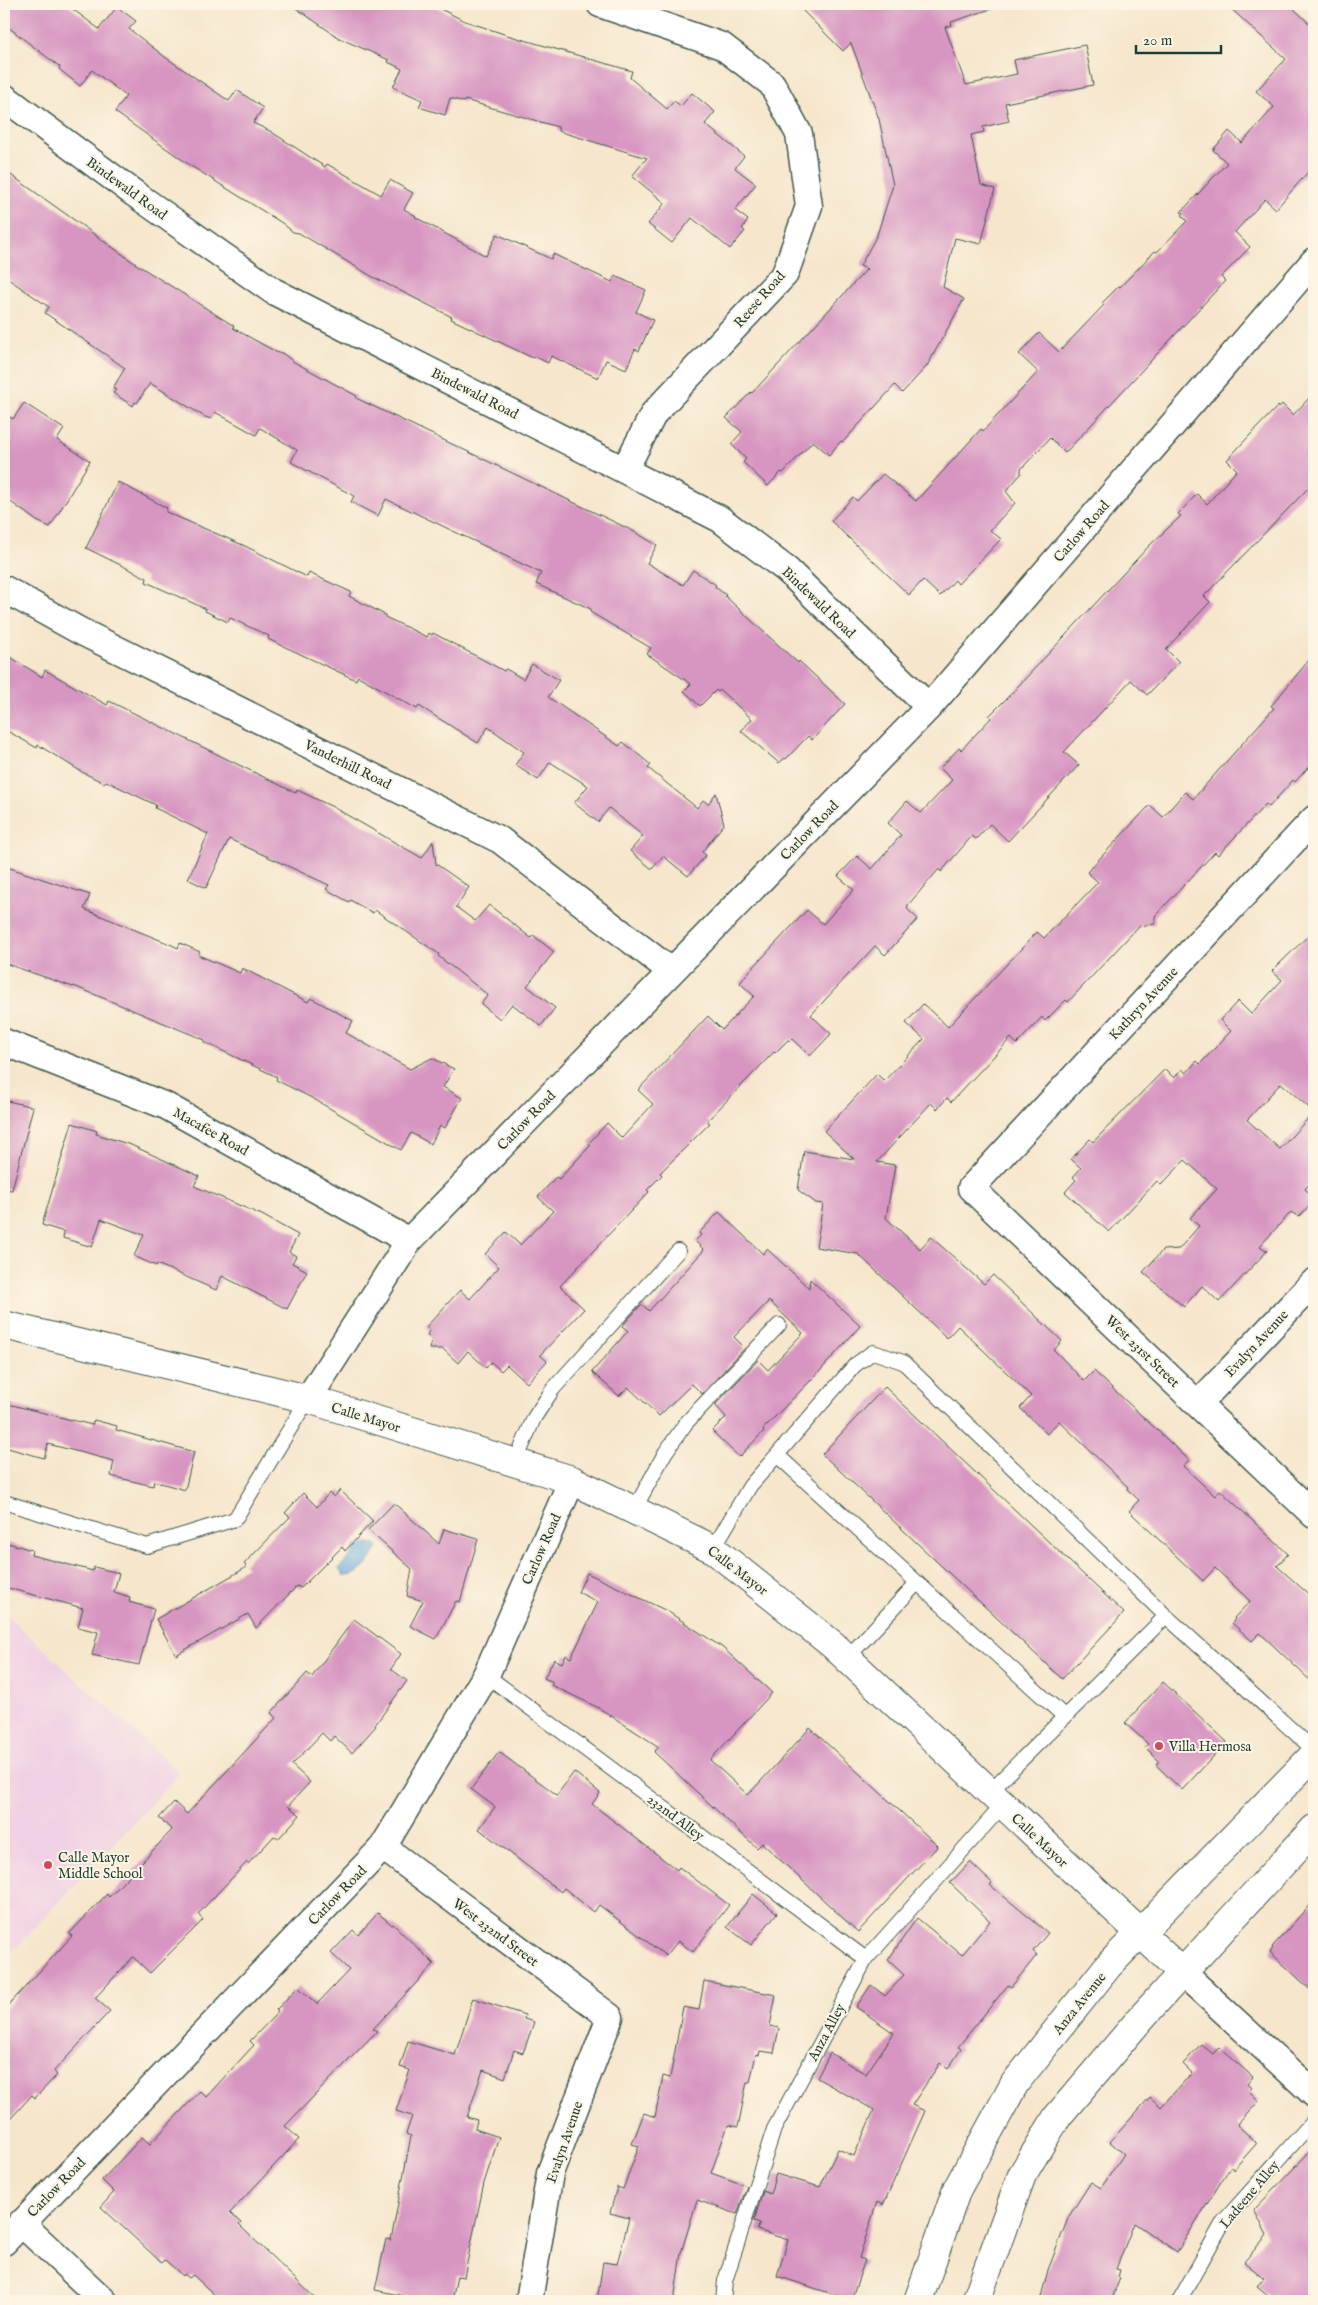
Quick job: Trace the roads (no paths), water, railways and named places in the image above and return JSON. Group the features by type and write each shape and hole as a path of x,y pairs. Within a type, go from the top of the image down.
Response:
{"street":[{"name":"Reese Road","path":"600,4 722,46 772,84 799,134 809,206 785,274 654,413 625,469"},
{"name":"Bindewald Road","path":"4,97 135,194 273,291 720,519 787,570 929,707"},
{"name":"Carlow Road","path":"308,1399 408,1241 929,707 1314,261"},
{"name":"Vanderhill Road","path":"4,589 89,636 500,840 671,971"},
{"name":"Kathryn Avenue","path":"971,1188 1314,819"},
{"name":"Macafee Road","path":"4,1042 166,1106 408,1241"},
{"name":"West 231st Street","path":"971,1188 1314,1515"},
{"name":"Evalyn Avenue","path":"1198,1404 1314,1282"},
{"name":"Calle Mayor","path":"4,1325 308,1399 572,1480 713,1548 847,1658 1140,1934 1314,2094"},
{"name":"Carlow Road","path":"12,2233 383,1847 486,1675 572,1480"},
{"name":"Anza Avenue","path":"918,2301 957,2189 1015,2083 1108,1966 1314,1755"},
{"path":"976,2301 1022,2175 1057,2117 1142,2017 1314,1829"},
{"name":"West 232nd Street","path":"383,1847 610,2017"},
{"name":"Evalyn Avenue","path":"528,2301 550,2174 610,2017"},
{"path":"12,2233 104,2301"}],"lane":[{"path":"515,1463 534,1418 553,1389 678,1251"},
{"path":"634,1510 665,1453 686,1423 779,1325"},
{"path":"713,1548 750,1486 855,1365 873,1352 903,1362 1166,1616 1314,1750"},
{"path":"4,1502 147,1546 235,1520 308,1399"},
{"path":"777,1455 1065,1717"},
{"path":"847,1658 918,1583"},
{"name":"Anza Alley","path":"723,2301 725,2281 774,2129 866,1959 996,1798 1065,1717 1166,1616"},
{"name":"232nd Alley","path":"486,1675 866,1959"},
{"name":"Ladeene Alley","path":"1179,2301 1224,2221 1314,2120"}],"water":[{"path":"368,1543 376,1544 378,1548 368,1563 354,1575 343,1575 339,1568 353,1553 356,1546"}],"place":[{"name":"Villa Hermosa","path":"1159,1746"},
{"name":"Calle Mayor Middle School","path":"48,1865"}]}
